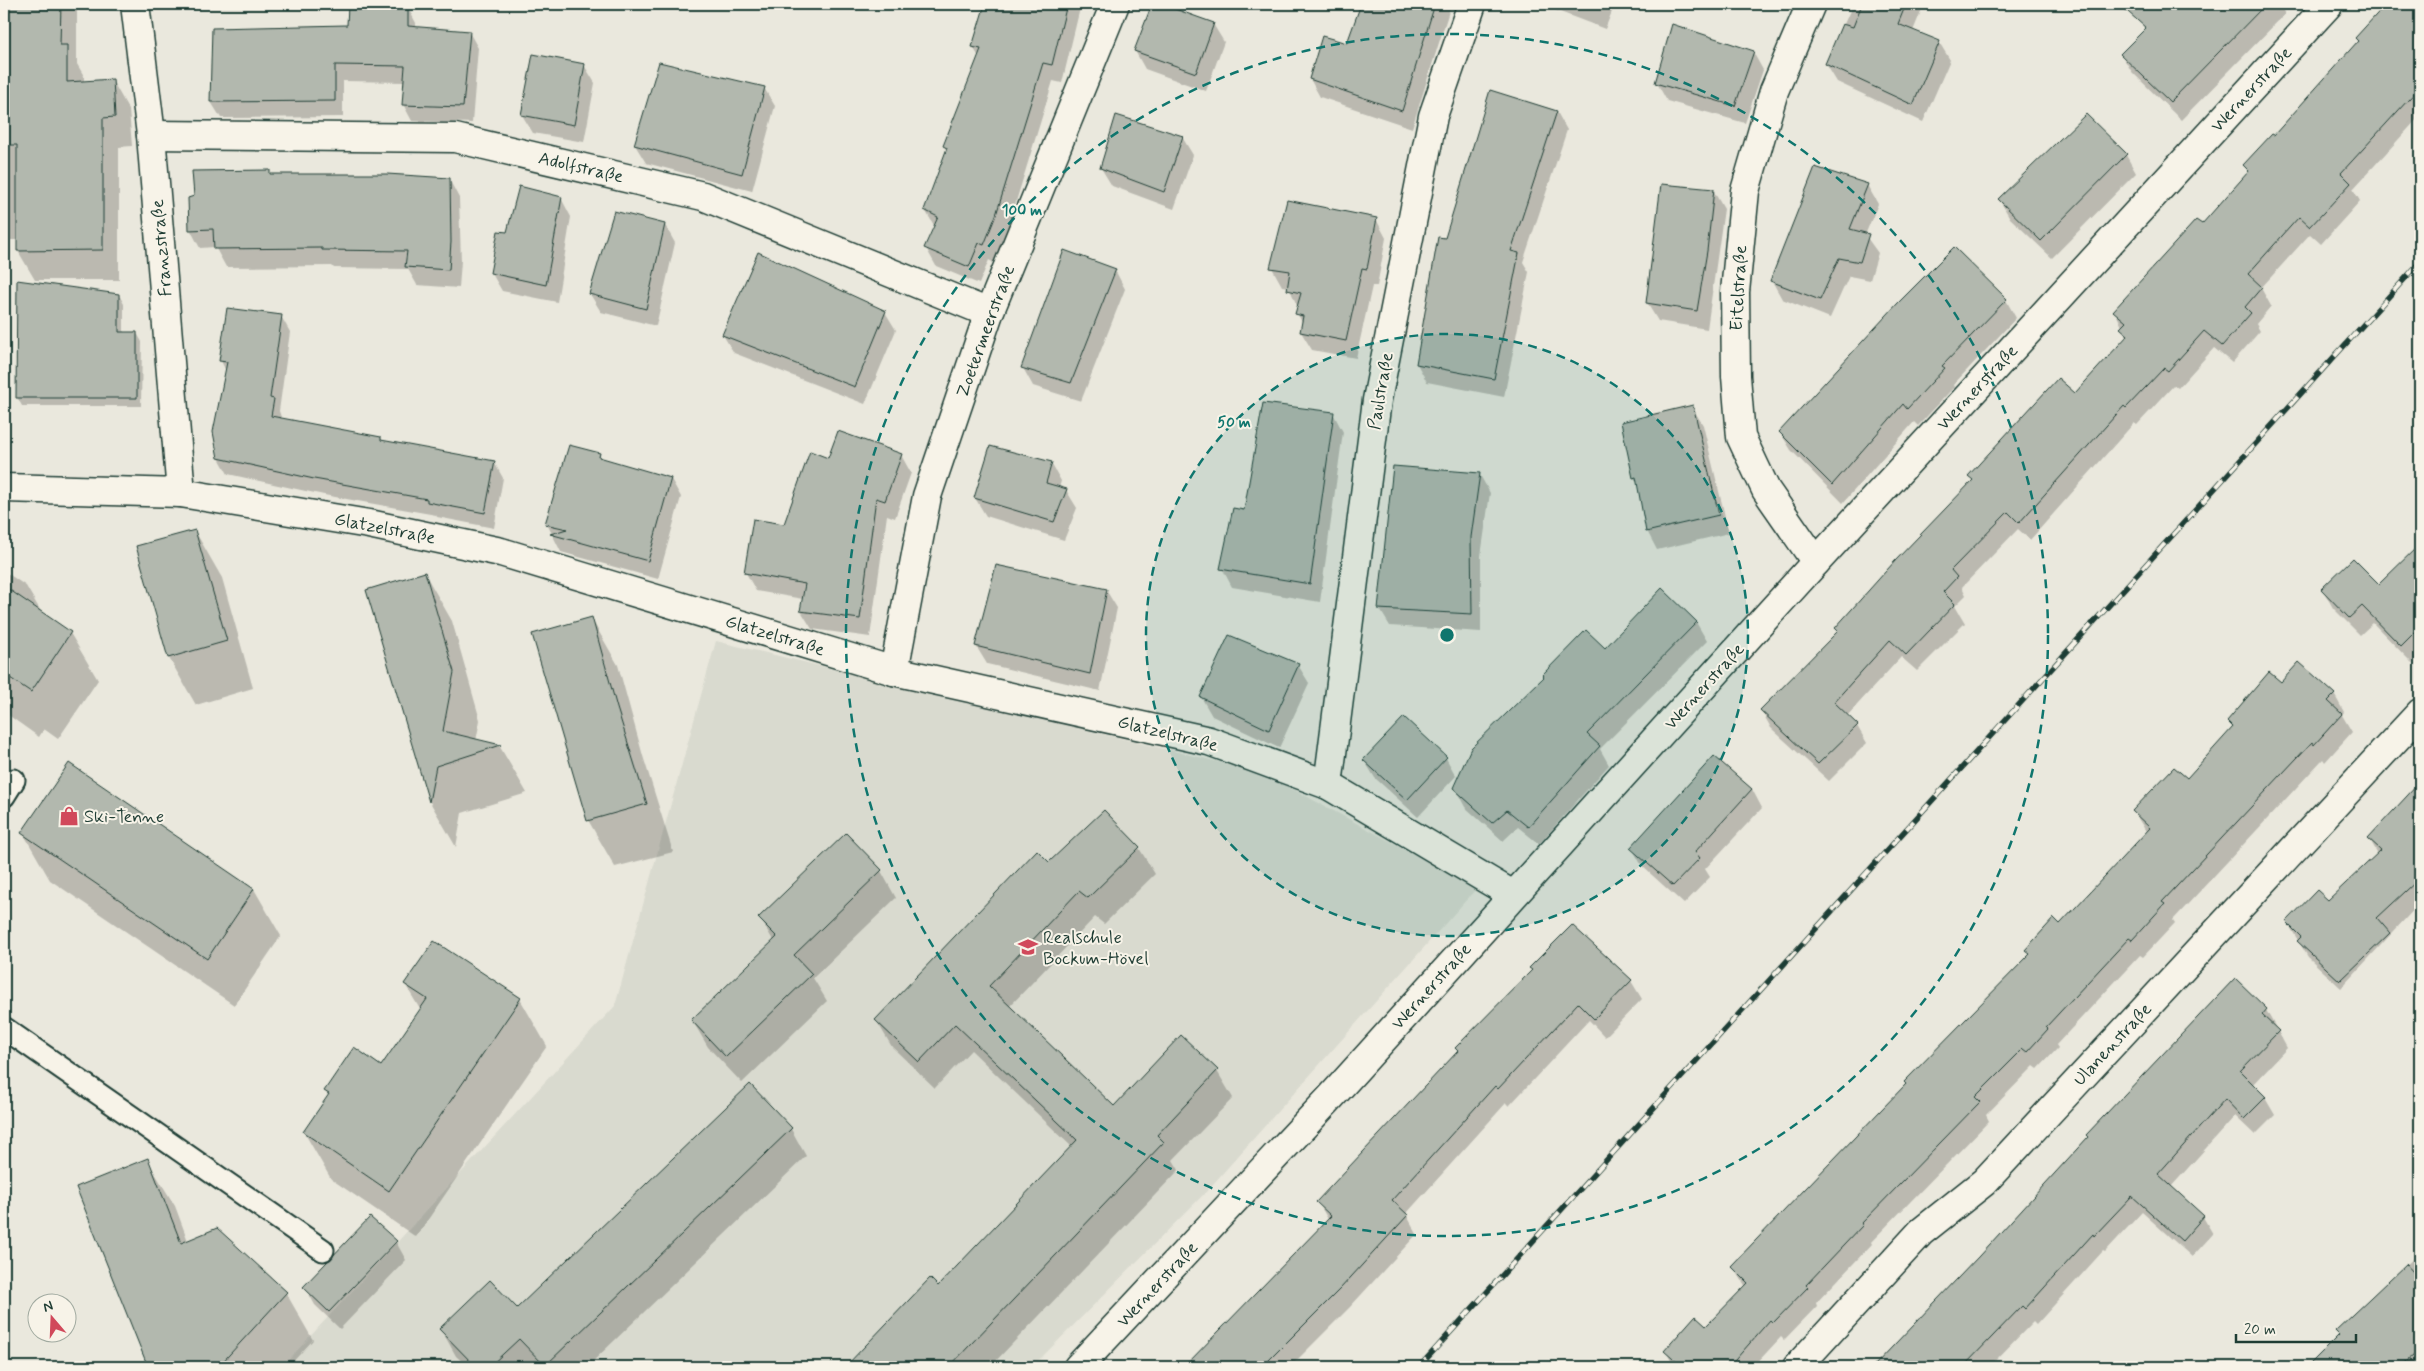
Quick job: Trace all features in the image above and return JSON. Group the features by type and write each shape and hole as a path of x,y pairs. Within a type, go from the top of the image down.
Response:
{"street":[{"name":"Franzstraße","path":"135,4 151,135 181,494"},
{"name":"Zoetermeerstraße","path":"894,671 927,496 989,313 1115,4"},
{"name":"Paulstraße","path":"1328,786 1377,400 1433,116 1472,4"},
{"name":"Eitelstraße","path":"1811,4 1774,91 1745,190 1736,292 1736,376 1741,437 1766,490 1816,562"},
{"name":"Wernerstraße","path":"1078,1367 1324,1104 1816,562 2330,4"},
{"name":"Adolfstraße","path":"151,135 454,138 703,196 989,313"},
{"name":"Glatzelstraße","path":"4,488 181,494 369,524 501,552 894,671 1209,741 1328,786 1514,895"},
{"name":"Ulanenstraße","path":"1797,1367 1922,1232 1984,1182 2420,713"}],"lane":[{"path":"4,1028 323,1250"}],"shaded area":[{"name":"Realschule Bockum-Hövel","path":"716,641 1261,772 1477,888 1205,1193 1032,1367 282,1367 615,1006"}],"building":[{"path":"4,4 61,4 60,45 67,45 67,82 113,79 115,117 103,118 103,250 17,251 17,145 4,145"},
{"path":"985,4 1067,4 1052,65 1043,63 996,215 984,245 979,243 969,267 924,248 938,217 924,210 947,148 943,146 981,49 972,47"},
{"path":"1152,4 1161,4 1214,23 1196,73 1134,51"},
{"path":"1361,4 1435,4 1402,111 1309,79 1322,36 1347,43"},
{"path":"1862,4 1906,4 1898,24 1940,41 1913,105 1825,64 1842,24 1853,27"},
{"path":"2119,4 2266,4 2170,102 2120,54 2146,28"},
{"path":"2386,4 2420,4 2420,87 2341,173 2351,183 2310,227 2299,217 2248,274 2262,287 2245,307 2251,313 2222,346 2204,331 2168,371 2164,368 2126,408 2124,406 2019,523 2008,512 1951,570 1957,577 1943,592 1955,604 1906,655 1890,640 1834,702 1858,725 1818,764 1760,710 1838,631 1835,628 1895,561 1973,480 1968,476 2058,378 2075,393 2128,335 2120,328 2126,322 2113,311 2196,220 2202,224 2249,171 2243,165 2272,134 2274,135 2358,41 2355,38"},
{"path":"408,5 408,26 470,31 463,107 402,105 405,66 335,65 335,101 210,102 212,28 347,25 348,6"},
{"path":"1672,24 1754,51 1735,106 1655,83"},
{"path":"533,54 585,64 574,125 521,115"},
{"path":"659,62 765,87 742,174 634,145"},
{"path":"1490,90 1557,111 1511,251 1519,253 1494,379 1416,364 1438,237 1445,238"},
{"path":"2086,114 2127,154 2041,241 1998,199"},
{"path":"1116,115 1183,136 1164,192 1100,168"},
{"path":"1815,167 1868,184 1850,229 1869,234 1860,262 1839,258 1820,300 1770,281"},
{"path":"270,170 270,174 387,174 450,178 451,242 449,270 405,267 407,251 322,250 322,248 214,249 213,229 189,230 188,198 194,196 192,171"},
{"path":"1661,184 1714,189 1707,251 1697,311 1646,303"},
{"path":"519,186 562,197 546,285 490,273 498,231 507,232"},
{"path":"1287,200 1377,218 1367,269 1362,268 1346,341 1300,332 1303,316 1295,314 1301,293 1287,290 1290,271 1270,268"},
{"path":"614,211 665,224 646,309 589,294"},
{"path":"1954,247 2007,299 1942,366 1945,368 1907,409 1903,404 1832,485 1779,432 1898,303"},
{"path":"1064,250 1116,269 1071,383 1021,368"},
{"path":"758,252 886,311 855,387 722,335"},
{"path":"17,280 119,294 119,332 137,332 137,398 16,398"},
{"path":"227,308 282,315 270,398 274,399 271,416 381,437 381,440 495,461 485,513 427,502 427,499 314,479 218,458 213,432 227,362 219,361"},
{"path":"1263,403 1334,412 1310,584 1220,569 1233,508 1244,510"},
{"path":"1693,405 1719,515 1646,532 1636,477 1633,478 1621,422"},
{"path":"838,431 902,454 885,501 876,498 860,619 800,611 805,584 744,573 753,519 784,524 810,451 828,458"},
{"path":"569,445 600,453 599,457 671,478 648,561 550,534 567,529 545,524"},
{"path":"990,446 1052,462 1046,483 1067,489 1054,522 974,498"},
{"path":"1393,466 1480,473 1471,537 1472,614 1378,609"},
{"path":"195,530 227,641 168,658 136,546"},
{"path":"2420,544 2420,627 2401,646 2362,606 2349,618 2321,589 2353,558 2379,584"},
{"path":"996,565 1107,589 1090,674 975,646"},
{"path":"425,572 454,672 443,731 501,745 436,766 429,802 366,590"},
{"path":"4,586 71,632 31,692 4,674"},
{"path":"1662,588 1697,622 1587,734 1600,746 1528,827 1507,810 1492,823 1453,788 1471,748 1544,677 1542,675 1586,630 1605,648"},
{"path":"592,617 617,708 647,804 587,821 532,634"},
{"path":"1229,635 1299,664 1269,730 1200,697"},
{"path":"2299,662 2335,694 2328,701 2342,714 2314,745 2312,742 2162,902 2165,904 2132,940 2129,938 2046,1027 2048,1029 2027,1052 2023,1049 1975,1097 1980,1102 1861,1224 1863,1225 1806,1285 1808,1287 1773,1323 1770,1320 1729,1367 1682,1367 1664,1351 1695,1316 1706,1326 1748,1283 1731,1266 1906,1084 1904,1082 2030,954 2025,950 2054,918 2060,924 2150,828 2132,811 2174,767 2187,778 2233,727 2227,721 2269,672 2281,682"},
{"path":"1404,717 1447,757 1407,800 1363,760"},
{"path":"1714,756 1752,789 1695,852 1700,858 1673,886 1630,848"},
{"path":"69,763 254,889 207,959 21,833"},
{"path":"2420,782 2420,878 2377,918 2390,933 2340,981 2297,941 2301,937 2286,922 2317,890 2328,900 2381,850 2368,838"},
{"path":"1104,810 1140,847 1088,898 1079,891 989,986 1114,1106 1181,1035 1218,1070 1157,1135 1164,1142 949,1367 845,1367 930,1278 938,1286 1077,1140 955,1024 919,1062 875,1020 1037,850 1049,862"},
{"path":"846,833 882,870 794,955 812,974 726,1057 691,1020 777,937 758,918"},
{"path":"1572,925 1632,980 1594,1019 1578,1003 1498,1089 1495,1086 1392,1200 1408,1215 1340,1289 1262,1367 1184,1367 1331,1216 1316,1202 1458,1051 1455,1048 1532,970 1529,968"},
{"path":"434,941 521,998 389,1191 303,1132 329,1094 324,1091 354,1047 381,1066 427,999 404,984"},
{"path":"2235,978 2267,1009 2262,1015 2279,1031 2240,1071 2266,1097 2244,1119 2225,1099 2158,1174 2204,1216 2182,1241 2132,1196 2094,1236 2093,1234 2025,1309 2022,1306 1963,1367 1873,1367 1979,1256 2088,1137 2086,1135"},
{"path":"750,1084 792,1128 545,1366 519,1339 489,1367 476,1367 439,1329 490,1280 517,1308"},
{"path":"148,1158 181,1243 217,1228 287,1292 218,1367 148,1367 76,1187"},
{"path":"370,1217 397,1241 329,1312 303,1287"},
{"path":"2406,1264 2420,1280 2420,1350 2400,1367 2307,1367 2339,1335 2335,1331"}],"railway":[{"path":"1419,1367 2420,262"}],"place":[{"name":"Ski-Tenne","path":"69,816"},
{"name":"Realschule Bockum-Hövel","path":"1028,947"}]}
